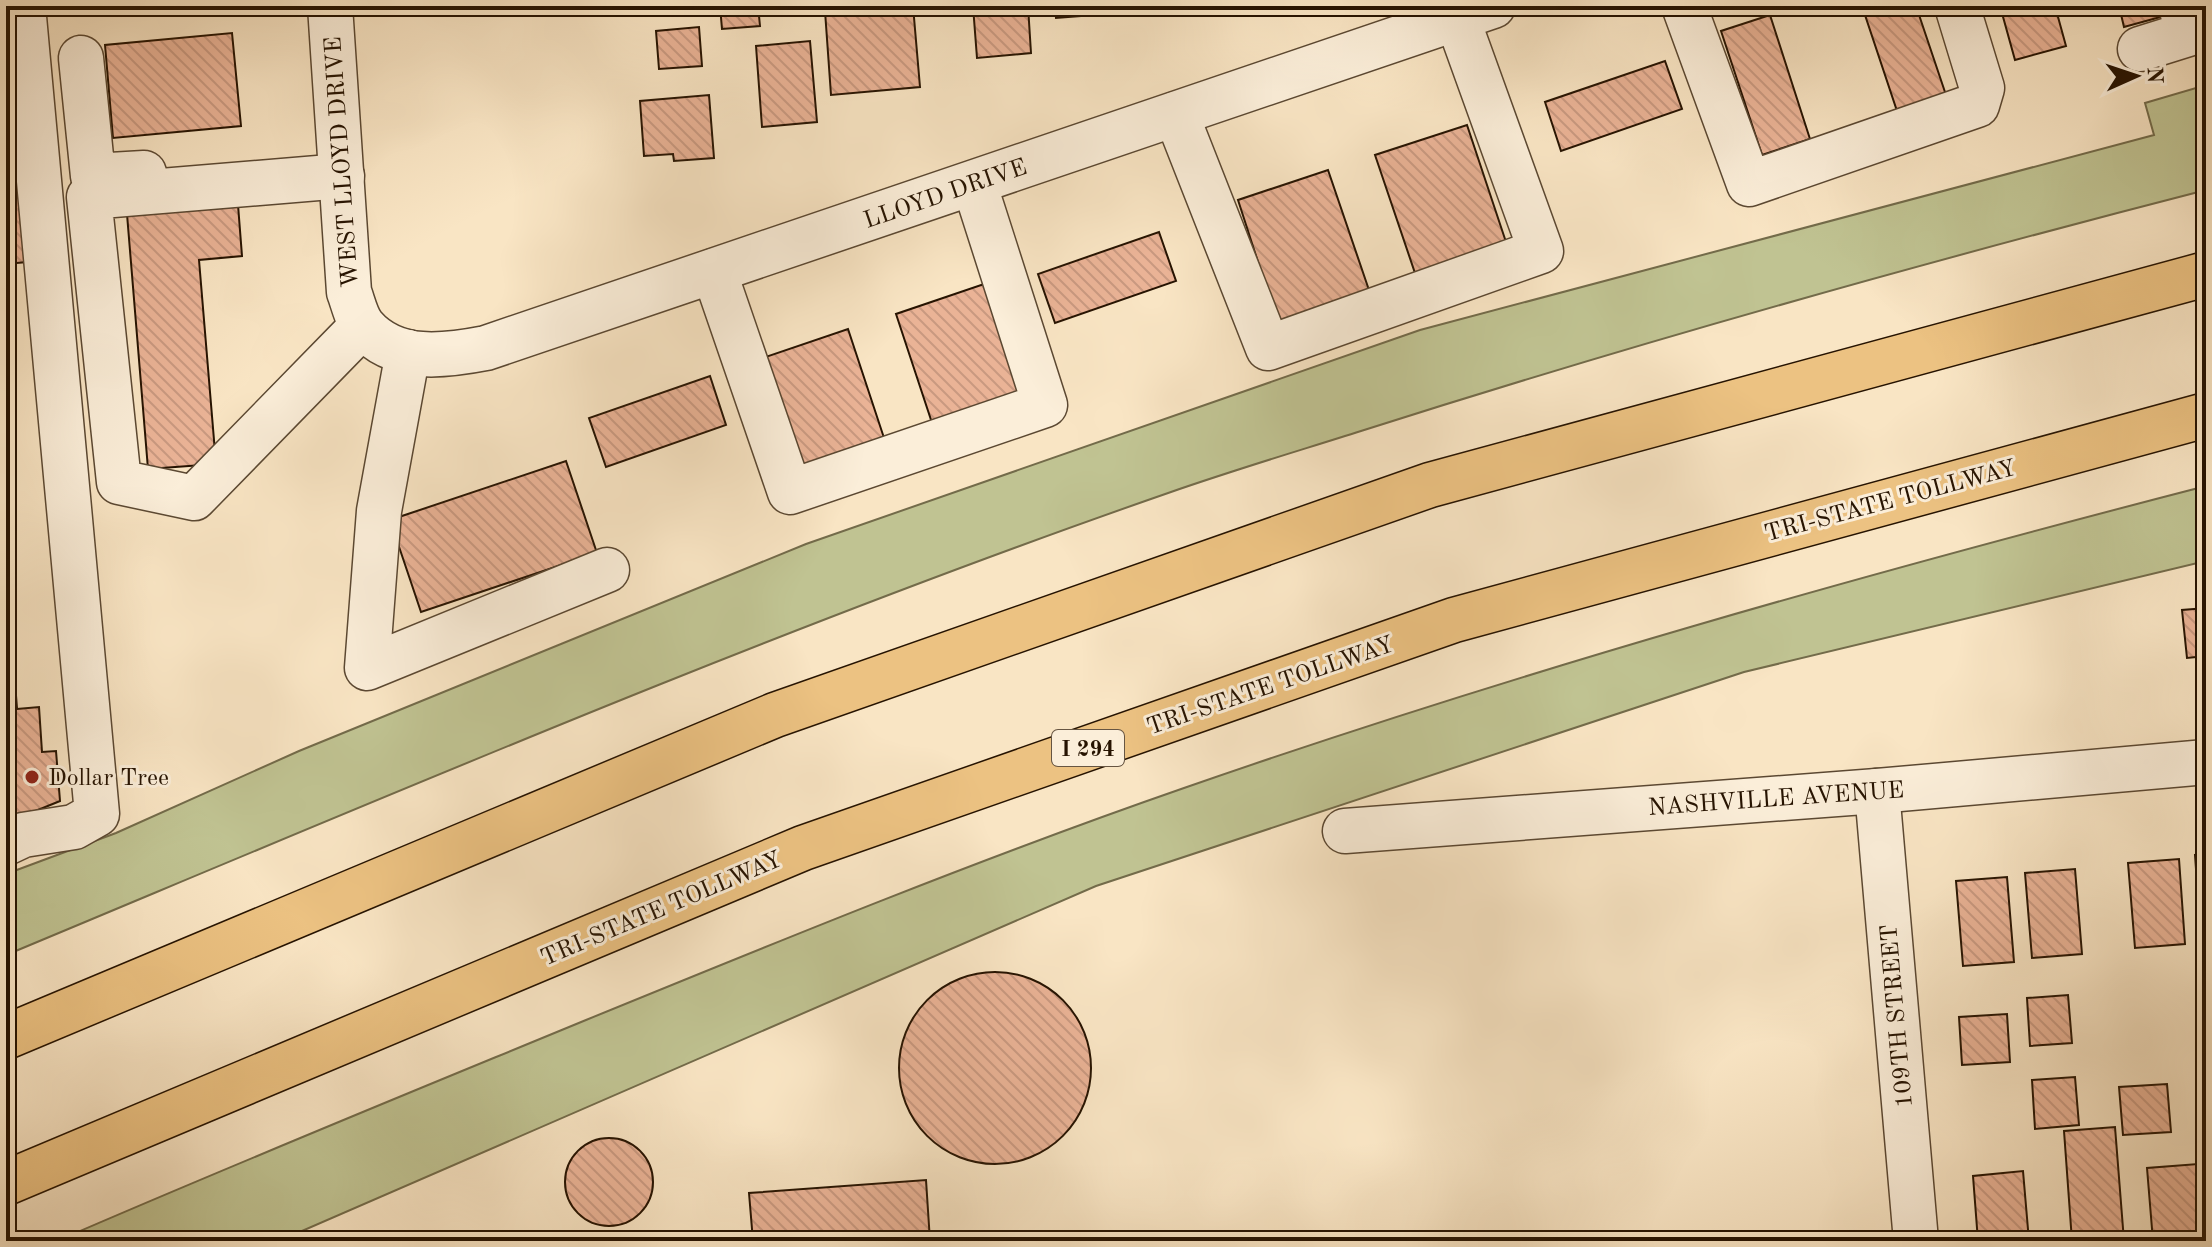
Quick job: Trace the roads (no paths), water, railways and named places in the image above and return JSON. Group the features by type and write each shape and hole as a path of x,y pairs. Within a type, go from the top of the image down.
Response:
{"highway":[{"path":"6,1037 775,715 1430,485 2206,274"},
{"name":"TRI-STATE TOLLWAY","path":"6,1183 803,848 1454,620 2206,415"}],"street":[{"path":"6,843 23,835 74,827 97,814 23,6"},
{"name":"WEST LLOYD DRIVE","path":"330,6 349,292 388,342"},
{"path":"1684,6 1749,184 1977,105 1982,88 1957,6"},
{"path":"2140,49 2188,34 2181,6"},
{"path":"1176,114 1268,348 1541,251 1475,12"},
{"name":"LLOYD DRIVE","path":"388,342 440,357 486,348 1475,12"},
{"path":"81,58 93,176 341,167"},
{"path":"341,167 89,197 119,482 194,498 388,342"},
{"path":"714,271 790,492 805,487 1045,405 974,183"},
{"path":"388,342 367,668 607,570"},
{"name":"NASHVILLE AVENUE","path":"1345,831 1877,791 2206,762"},
{"name":"109TH STREET","path":"1877,791 1916,1241"}],"place":[{"name":"Dollar Tree","path":"32,777"}]}
